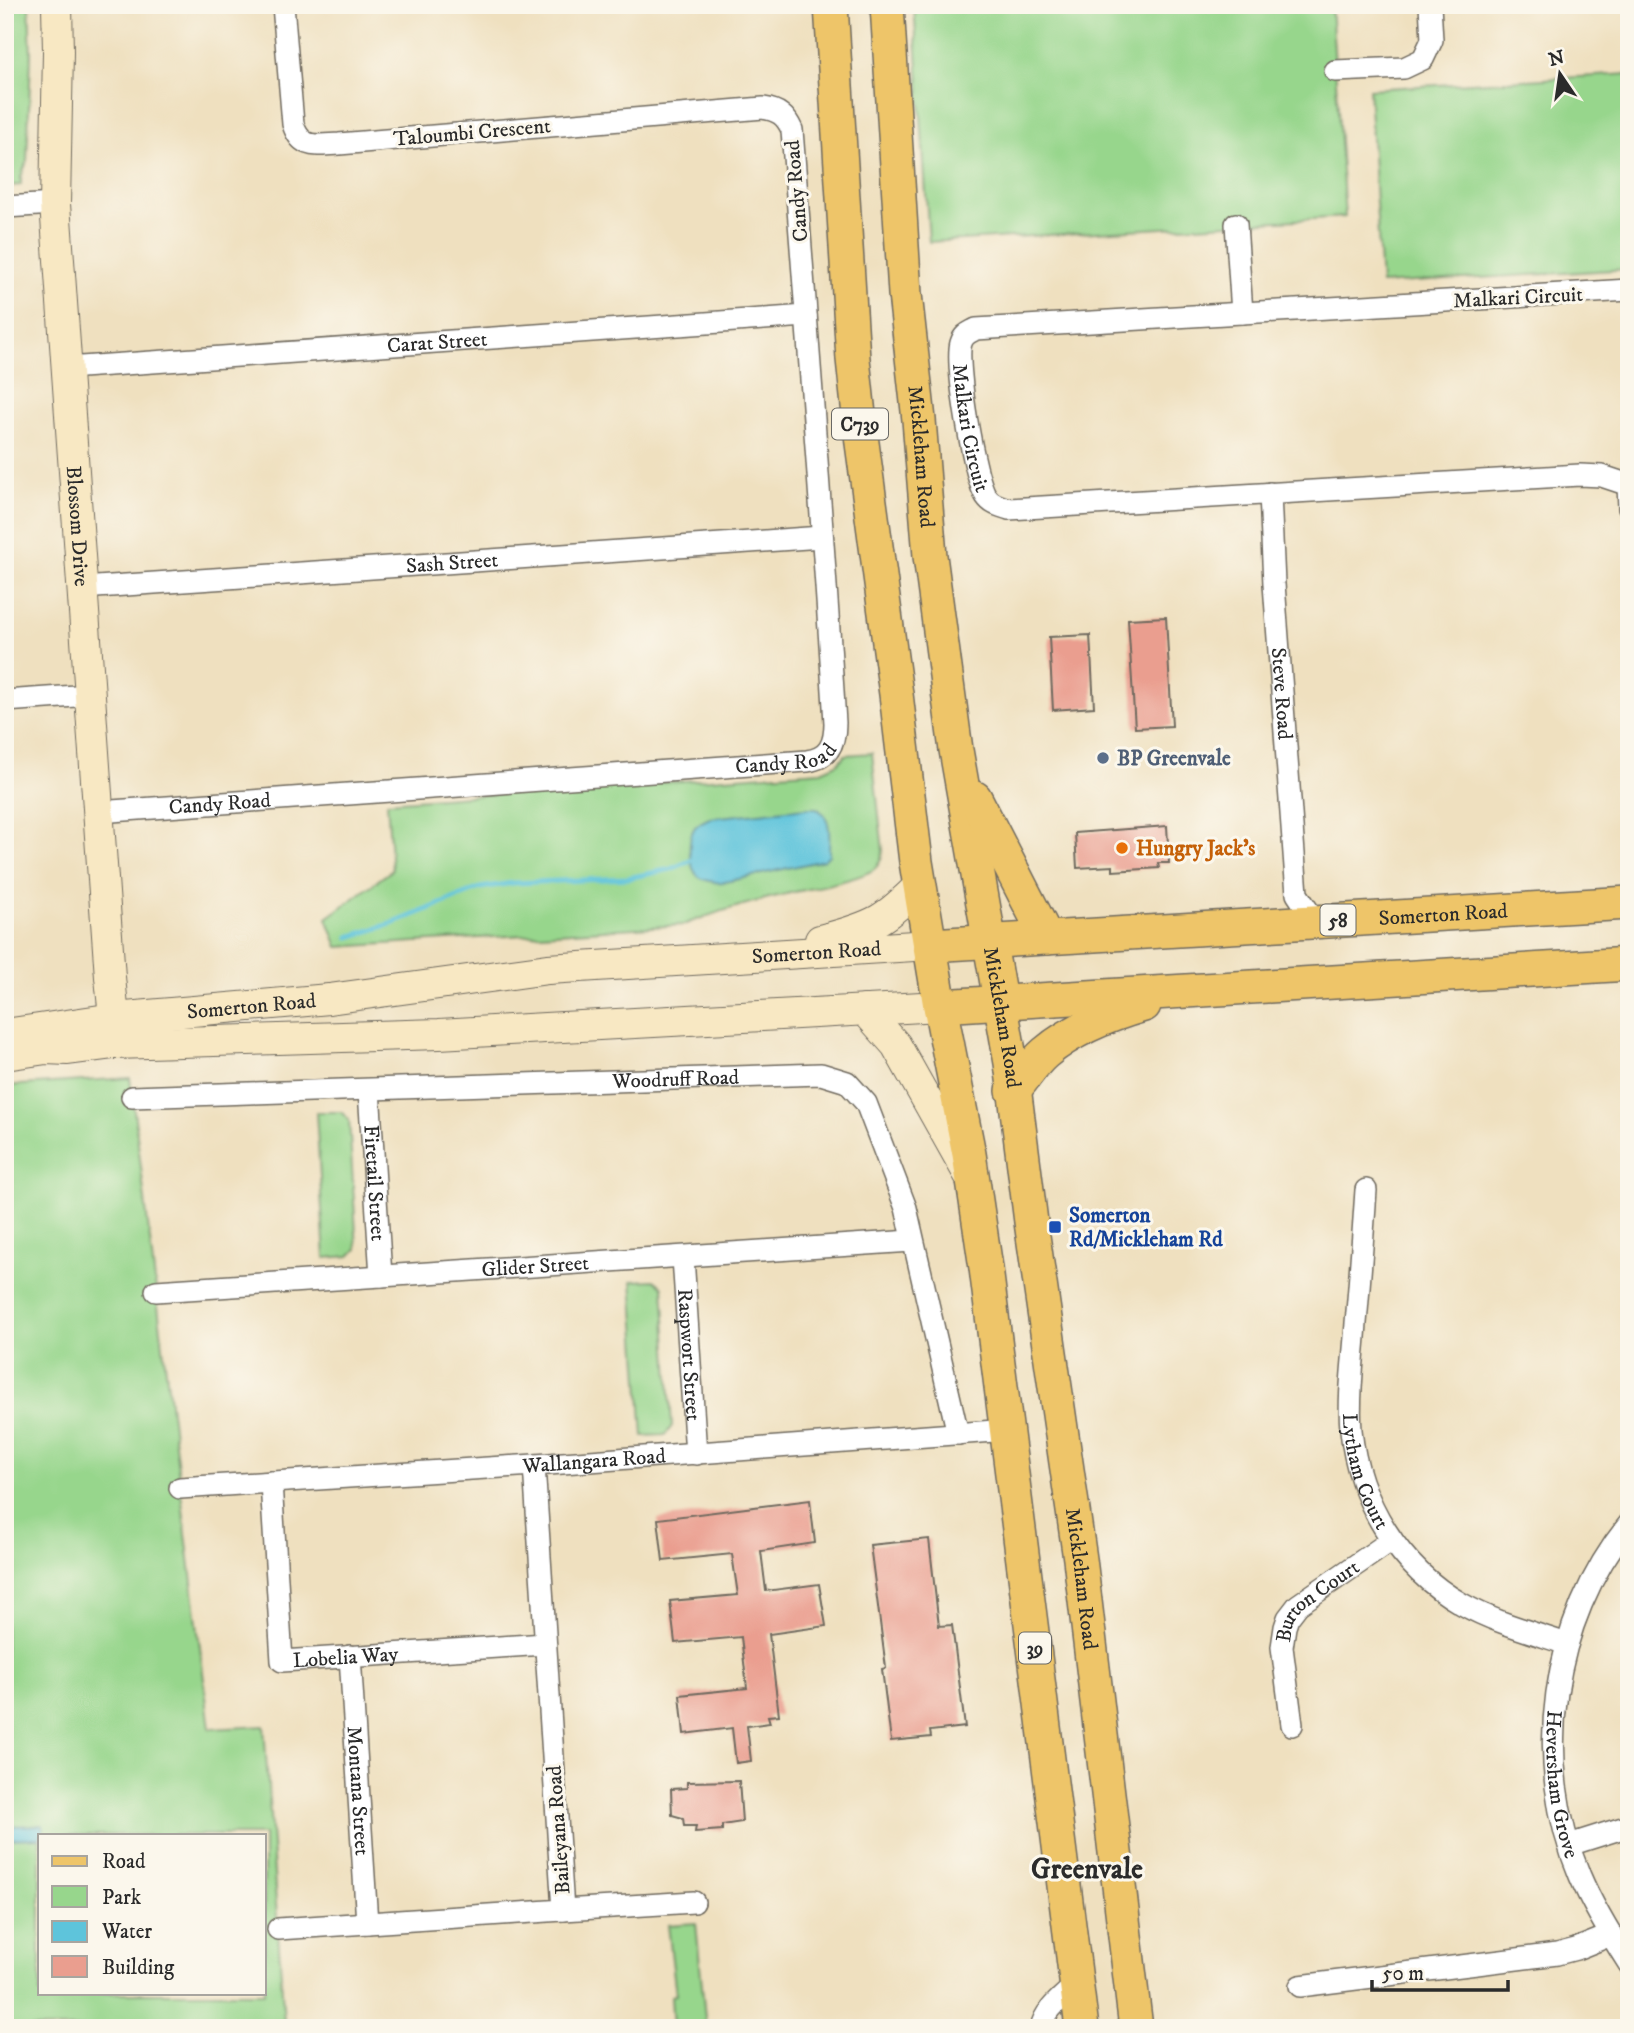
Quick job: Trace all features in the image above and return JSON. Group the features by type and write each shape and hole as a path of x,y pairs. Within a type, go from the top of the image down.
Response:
{"main road":[{"name":"Blossom Drive","path":"57,5 55,204 114,1031"},
{"name":"C739","path":"831,5 853,359 930,945"},
{"name":"Mickleham Road","path":"887,5 905,294 930,556 956,750 1011,1063 1080,1559 1136,2028"},
{"path":"956,750 979,807 1047,938"},
{"path":"769,955 856,930 878,920 920,884"},
{"name":"Somerton Road","path":"5,1055 46,1049 68,1050 114,1031 548,969 1276,924 1306,908 1629,903"},
{"name":"39","path":"930,945 974,1185 1008,1430 1082,2028"},
{"name":"Somerton Road","path":"5,1034 114,1031 439,1034 1629,964"},
{"path":"1013,1091 1044,1054 1068,1036 1112,1014 1190,991"},
{"path":"864,1010 896,1045 974,1185"}],"street":[{"name":"Taloumbi Crescent","path":"283,5 293,124 299,139 314,145 763,108 781,114"},
{"path":"1335,71 1404,68 1423,59 1432,40 1430,5"},
{"name":"Candy Road","path":"98,812 816,760 828,752 835,732 806,316 792,130 781,114"},
{"path":"5,207 55,204"},
{"path":"1237,224 1242,313"},
{"name":"Malkari Circuit","path":"1628,485 1602,476 1580,475 1009,509 995,505 986,496 981,484 970,436 960,345 965,335 976,329 1629,290"},
{"name":"Carat Street","path":"67,368 806,316"},
{"path":"1628,485 1629,509"},
{"name":"Steve Road","path":"1270,493 1275,597 1306,908"},
{"name":"Sash Street","path":"82,589 822,537"},
{"path":"5,701 90,695"},
{"name":"Woodruff Road","path":"132,1097 821,1074 847,1082 866,1103 906,1208 958,1434"},
{"name":"Firetail Street","path":"369,1090 381,1276"},
{"name":"Lytham Court","path":"1366,1190 1350,1407 1359,1471 1379,1518 1392,1540 1415,1568 1459,1602 1480,1614 1567,1644"},
{"name":"Glider Street","path":"156,1291 912,1241"},
{"name":"Raspwort Street","path":"683,1256 696,1454"},
{"name":"Wallangara Road","path":"180,1488 696,1454 1008,1430"},
{"name":"Baileyana Road","path":"278,1929 563,1910 534,1465"},
{"name":"Lobelia Way","path":"271,1482 282,1661 545,1644"},
{"name":"Heversham Grove","path":"1629,1524 1587,1592 1567,1644 1557,1692 1553,1741 1558,1796 1569,1845 1590,1898 1629,1964"},
{"name":"Burton Court","path":"1292,1725 1282,1647 1288,1618 1304,1601 1392,1540"},
{"name":"Montana Street","path":"350,1656 367,1923"},
{"path":"1569,1845 1629,1826"},
{"path":"563,1910 694,1902"},
{"path":"1300,1986 1557,1954 1576,1950 1611,1935"},
{"path":"1041,2028 1050,2009 1077,1983"}],"green space":[{"path":"5,5 29,5 31,55 27,161 21,185 5,186"},
{"path":"914,5 1331,5 1345,217 929,242"},
{"path":"1629,74 1629,269 1381,284 1369,89"},
{"path":"872,753 883,851 875,868 848,880 740,906 683,925 338,947 327,918 392,870 387,802 821,771 837,764 845,755"},
{"path":"130,1078 210,1729 264,1726 284,2021 202,2028 5,2028 5,1086"},
{"path":"316,1112 341,1112 349,1120 357,1249 350,1256 325,1258"},
{"path":"654,1280 663,1287 672,1426 665,1435 643,1436 632,1281"},
{"path":"696,1923 706,2028 673,2028 671,1996 676,1995 668,1925"}],"water":[{"path":"816,808 828,822 829,855 824,860 721,883 704,879 695,873 690,853 691,838 695,827 702,822 710,818"},
{"path":"43,1825 43,1834 38,1834 38,1838 10,1839 10,1826"}],"building":[{"path":"1166,617 1172,726 1135,728 1128,619"},
{"path":"1090,635 1094,707 1053,710 1049,637"},
{"name":"Hungry Jack's","path":"1167,826 1169,863 1158,863 1159,868 1113,871 1113,866 1077,868 1075,833"},
{"path":"810,1500 815,1543 761,1551 766,1591 819,1584 826,1626 769,1634 779,1715 768,1716 770,1723 747,1726 751,1761 736,1763 732,1728 684,1734 680,1695 747,1688 741,1637 675,1643 670,1601 738,1595 732,1554 663,1561 658,1519"},
{"path":"929,1539 939,1626 952,1625 965,1727 930,1731 931,1737 891,1741 882,1669 886,1668 870,1545"},
{"path":"739,1781 742,1822 722,1825 722,1830 695,1832 696,1826 684,1826 683,1818 672,1815 671,1789 687,1788 687,1782"}],"waterway":[{"path":"349,937 394,923 480,888 513,883 628,878 671,869 692,860"}],"place":[{"name":"BP Greenvale","path":"1103,758"},
{"name":"Hungry Jack's","path":"1122,848"},
{"name":"Somerton Rd/Mickleham Rd","path":"1055,1227"}],"district":[{"name":"Greenvale","path":"1087,1868"}]}
